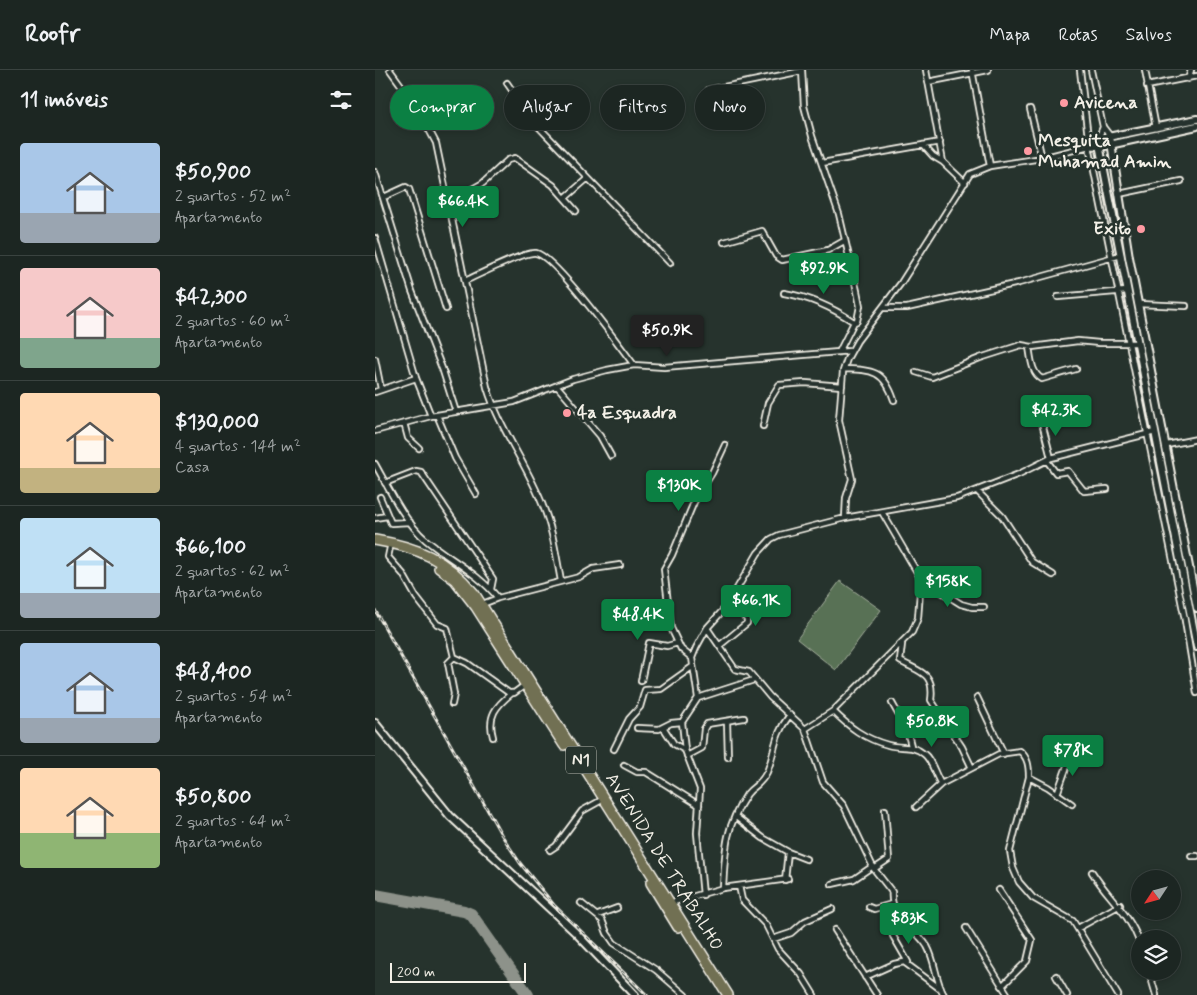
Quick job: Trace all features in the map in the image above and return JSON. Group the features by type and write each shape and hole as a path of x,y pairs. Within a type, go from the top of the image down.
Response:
{"highway":[{"name":"N1","path":"375,540 391,543"},
{"name":"AVENIDA DE TRABALHO","path":"391,543 411,548 455,580 479,605 667,903 728,995"},
{"name":"AVENIDA DE TRABALHO","path":"508,650 526,685 548,714"},
{"name":"AVENIDA DE TRABALHO","path":"579,763 600,801 618,824"},
{"name":"AVENIDA DE TRABALHO","path":"690,939 721,995"}],"main road":[{"path":"1100,147 1197,119"},
{"path":"1197,126 1110,136 1099,139 1197,647"},
{"path":"1110,136 1133,277 1197,608"},
{"path":"1125,278 1133,277"},
{"path":"1158,447 1167,445"},
{"path":"375,722 450,816 575,932 635,995"}],"street":[{"path":"390,70 417,106 432,132 449,202 477,346 493,406 543,505 555,542 561,580"},
{"path":"926,70 943,162"},
{"path":"928,82 988,70"},
{"path":"1080,70 1090,146 1184,615 1197,693"},
{"path":"1091,70 1103,127 1110,136"},
{"path":"1145,70 1157,131"},
{"path":"1187,79 1191,70"},
{"path":"733,85 802,71 804,106 839,214 860,306 857,321 854,322 839,352"},
{"path":"973,72 990,166"},
{"path":"1147,86 1197,76"},
{"path":"507,83 534,122 670,263"},
{"path":"1030,109 1042,158"},
{"path":"1090,146 1099,139 1103,127"},
{"path":"822,163 940,142"},
{"path":"923,145 965,183"},
{"path":"845,518 846,498 852,479 839,420 844,369 850,351 884,308 970,174 990,166 1042,158 1090,146 1100,147"},
{"path":"449,202 483,183 513,158 539,174 577,211"},
{"path":"375,172 412,291 443,371 456,412"},
{"path":"565,198 588,178"},
{"path":"1119,194 1181,181"},
{"path":"384,197 406,187 409,189 446,309"},
{"path":"724,242 762,231 776,256 782,260 828,250 844,241"},
{"path":"375,238 416,378 431,416"},
{"path":"465,281 529,254 541,254 589,308 634,365"},
{"path":"884,308 907,308 1019,283 1121,255"},
{"path":"1058,297 1127,291"},
{"path":"784,293 799,295 831,308 854,322"},
{"path":"1138,304 1186,306"},
{"path":"916,372 932,377 1021,345 1029,347 1078,341 1099,344 1137,343"},
{"path":"1029,347 1034,371 1038,378 1042,379 1076,369"},
{"path":"375,431 431,416 514,402 607,370 634,365 663,367 850,351"},
{"path":"375,359 381,390"},
{"path":"844,369 875,372 885,379 894,400"},
{"path":"375,392 416,378"},
{"path":"763,426 764,412 772,394 782,384 842,386"},
{"path":"557,386 600,436 611,456"},
{"path":"1044,413 1041,417 1049,459 1056,472 1067,471 1084,490 1107,489"},
{"path":"437,415 455,458 476,494"},
{"path":"403,424 408,438 419,448"},
{"path":"698,698 691,658 707,628 729,602 759,553 771,539 779,534 845,518 944,501 977,491 1049,459 1155,432"},
{"path":"1167,445 1197,439"},
{"path":"691,658 677,642 671,628 664,569 672,555 694,502 712,473 725,445"},
{"path":"375,464 410,522 426,540 475,574 498,598"},
{"path":"385,483 416,471 421,472 493,579 491,589"},
{"path":"977,491 1002,516 1032,562 1053,575"},
{"path":"380,497 391,523 410,522"},
{"path":"882,512 921,579 961,604 983,607"},
{"path":"375,518 387,516"},
{"path":"391,543 388,557 403,574 416,597 437,624 447,628 454,657 511,693"},
{"path":"479,605 561,580 579,577 593,569 620,565"},
{"path":"805,729 833,711 912,632 919,618 921,579"},
{"path":"719,646 747,623 739,609 729,602"},
{"path":"707,628 735,669 746,670 789,716 805,729 819,773 827,789 844,806 874,867 892,892 892,904 905,922 927,946 937,971 939,988"},
{"path":"641,681 649,643 667,646 677,642"},
{"path":"902,644 900,661 923,672 930,680 931,700 943,716 971,766"},
{"path":"452,704 454,689 448,663 454,657"},
{"path":"615,749 629,719 640,707 645,690 664,688 692,667"},
{"path":"703,894 697,832 700,789 686,753 682,722 698,698 754,680"},
{"path":"493,737 490,725 491,714 511,693 526,685"},
{"path":"977,697 1004,754"},
{"path":"892,703 907,730 911,746"},
{"path":"833,711 851,729 868,738 896,747 911,746 926,755 941,784"},
{"path":"723,888 730,824 736,817 748,792 760,785 764,778 777,735 789,716"},
{"path":"686,753 702,748 705,726 744,718"},
{"path":"727,721 728,757"},
{"path":"637,728 654,729 682,722"},
{"path":"663,727 674,744 686,753"},
{"path":"916,807 941,784 971,766 999,754 1019,751 1025,756 1029,765 1029,777 1010,851 1013,868 1027,893 1039,902 1069,918 1078,928 1118,995"},
{"path":"1057,794 1071,752"},
{"path":"624,765 637,772 646,772 699,805"},
{"path":"1029,777 1048,787 1072,804"},
{"path":"550,850 556,846 582,811 600,801"},
{"path":"832,884 854,879 886,862 889,855 885,810"},
{"path":"736,817 763,838 788,852 806,859"},
{"path":"667,903 723,888 787,879 788,852"},
{"path":"1092,872 1101,886 1120,905 1135,930"},
{"path":"739,886 742,900 766,925 778,949 801,974 814,995"},
{"path":"999,890 1032,940 1027,961 1002,986"},
{"path":"581,903 598,915 614,943 656,970 685,995"},
{"path":"869,907 878,909 892,904"},
{"path":"1078,928 1120,905"},
{"path":"598,915 617,908"},
{"path":"773,939 791,932 805,921 833,909"},
{"path":"966,928 1008,995"},
{"path":"835,930 877,995"},
{"path":"893,936 908,964"},
{"path":"865,977 893,964 904,962 939,988 944,995"},
{"path":"1056,976 1067,995"},
{"path":"1152,980 1156,995"}],"green space":[{"path":"840,581 881,610 836,670 797,639"}],"taxiway":[{"path":"375,895 464,911 471,914 528,995"}],"railway":[{"path":"375,610 501,834 520,863 554,905 647,995"}],"place":[{"name":"Avicena","path":"1064,103"},
{"name":"Mesquita Muhamad Amin","path":"1028,151"},
{"name":"Exito","path":"1141,229"},
{"name":"4a Esquadra","path":"567,413"}]}
